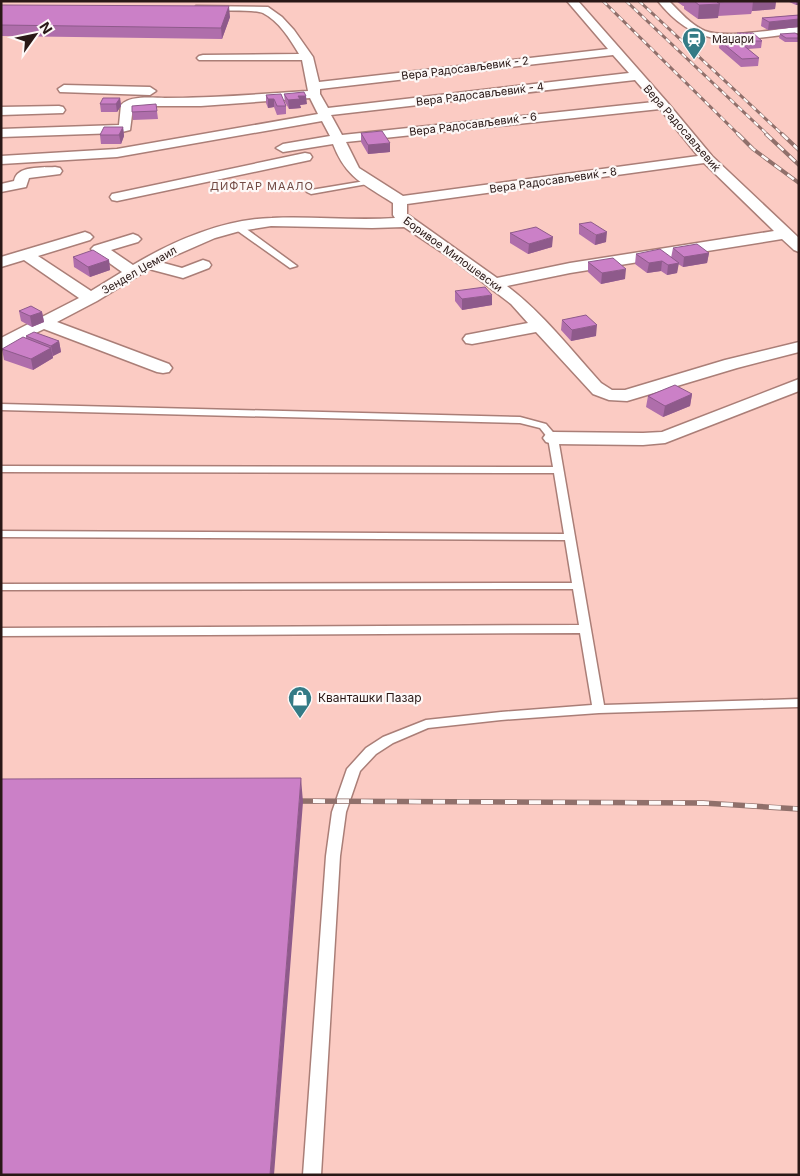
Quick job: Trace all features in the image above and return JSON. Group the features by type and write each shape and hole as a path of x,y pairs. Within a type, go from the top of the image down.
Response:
{"street":[{"name":"Вера Радосављевиќ","path":"572,1 663,104 707,159 783,234 799,247"},
{"path":"663,1 696,30 709,35 724,36 799,30"},
{"name":"Боривое Милошевски","path":"187,8 264,9 278,19 290,32 307,57 314,90 338,139 339,155 354,171 400,201 400,215 406,222 460,258 517,301 567,357 587,376 594,388 610,396 627,395 732,364 799,347"},
{"name":"Вера Радосављевиќ - 2","path":"143,102 201,102 314,90 616,51"},
{"path":"203,58 307,57"},
{"name":"Вера Радосављевиќ - 4","path":"1,160 117,153 217,125 325,114 637,76"},
{"path":"1,133 118,129 125,127 127,105 143,102 151,90 64,89"},
{"path":"201,102 217,125"},
{"name":"Вера Радосављевиќ - 6","path":"283,148 338,139 663,104"},
{"path":"1,111 60,110"},
{"path":"117,197 296,158 315,156"},
{"name":"Вера Радосављевиќ - 8","path":"400,201 707,159"},
{"path":"1,188 21,184 22,176 25,174 116,164"},
{"name":"Зендел Џемаил","path":"3,341 44,323 91,298 139,267 187,243 238,227 271,222 363,224 406,222"},
{"path":"494,284 570,268 783,234"},
{"path":"1,262 86,237"},
{"path":"133,239 99,250 139,267 183,273 204,265"},
{"path":"25,254 91,298"},
{"path":"44,323 163,368"},
{"path":"472,339 541,326"},
{"path":"553,438 643,439 665,437 799,384"}],"lane":[{"path":"311,192 371,182"},
{"path":"238,227 293,266"},
{"path":"1,407 520,420 543,426 553,438 599,709"},
{"path":"1,469 558,470"},
{"path":"1,534 570,537"},
{"path":"1,587 578,586"},
{"path":"1,632 586,629"},
{"path":"312,1175 333,856 339,812 354,769 371,751 388,740 426,724 599,709 799,703"}],"building":[{"path":"694,1 731,1 717,2 720,4 699,5"},
{"path":"1,5 229,6 221,28 1,25"},
{"path":"799,15 799,19 769,22 762,18"},
{"path":"737,33 753,33 762,41 745,41"},
{"path":"795,33 799,35 799,38 786,38 780,34"},
{"path":"737,40 759,58 742,59 720,41"},
{"path":"304,92 306,96 298,96 300,99 288,100 284,94"},
{"path":"281,94 286,106 277,106 274,99 268,99 266,95"},
{"path":"103,98 120,98 116,104 100,104"},
{"path":"156,104 157,111 132,112 132,106"},
{"path":"104,127 123,127 119,135 100,135"},
{"path":"382,131 390,143 368,145 361,133"},
{"path":"591,222 607,232 596,235 579,224"},
{"path":"536,227 553,237 529,244 510,233"},
{"path":"697,244 709,253 684,257 673,248"},
{"path":"660,249 679,263 668,265 662,261 649,263 636,254"},
{"path":"93,250 109,260 88,267 73,257"},
{"path":"613,258 626,269 602,273 588,262"},
{"path":"485,287 492,295 462,299 455,291"},
{"path":"31,306 42,312 30,316 19,311"},
{"path":"586,315 597,325 572,330 562,320"},
{"path":"34,332 59,341 51,346 26,336"},
{"path":"23,337 51,348 31,359 2,349"},
{"path":"675,385 692,394 665,406 648,396"},
{"path":"301,778 270,1175 1,1175 1,779"}],"railway":[{"path":"603,1 739,135"},
{"path":"626,1 768,135"},
{"path":"639,1 783,135"},
{"path":"766,134 799,165"},
{"path":"782,134 799,150"},
{"path":"739,135 753,149 799,183"},
{"path":"289,801 703,803 799,809"}],"place":[{"name":"Маџари","path":"694,60"},
{"name":"Кванташки Пазар","path":"300,719"}],"district":[{"name":"ДИФТАР МААЛО","path":"262,186"}]}
